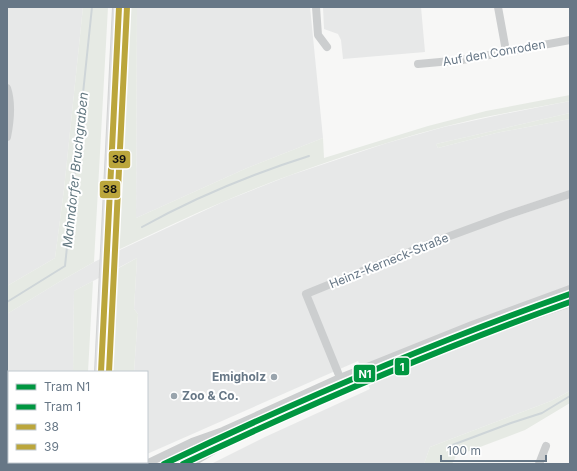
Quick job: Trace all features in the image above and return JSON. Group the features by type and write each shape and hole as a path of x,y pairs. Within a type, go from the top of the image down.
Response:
{"main road":[{"path":"101,371 119,7"}],"street":[{"path":"316,7 318,36 327,47"},
{"path":"498,7 506,51"},
{"name":"Auf den Conroden","path":"418,64 462,60 570,40"},
{"path":"7,88 9,94 9,125 7,137"},
{"name":"Heinz-Kerneck-Straße","path":"345,390 306,294 439,240 506,215 570,194"},
{"path":"146,464 192,442 224,431 340,378 472,325 570,289"},
{"path":"190,464 219,447 345,390 466,340 570,302"},
{"path":"539,464 546,446"}],"shaded area":[{"path":"7,7 83,7 64,189 55,258 7,286"},
{"path":"83,7 108,7 94,262 7,314 7,286 55,258 64,189"},
{"path":"129,7 137,7 136,218 247,168 323,138 324,158 428,126 486,111 570,95 570,101 459,123 332,160 251,190 118,250"},
{"path":"137,7 310,7 323,138 247,168 136,218"},
{"path":"323,7 421,7 425,52 343,59 341,40 338,34 324,29"},
{"path":"570,101 570,113 436,144 438,148 496,133 570,119 570,391 551,401 430,447 424,464 211,464 265,437 370,389 358,361 148,454 148,371 134,371 138,314 134,309 137,258 74,291 73,371 8,371 8,463 79,464 7,464 7,314 94,262 225,201 288,176 387,143 444,127"},
{"path":"570,113 570,119 496,133 438,148 436,144"},
{"path":"137,258 134,309 138,314 134,371 111,371 117,269"},
{"path":"93,281 88,371 73,371 74,291"},
{"path":"570,391 570,403 525,430 456,456 452,464 424,464 430,447 551,401"}],"waterway":[{"name":"Mahndorfer Bruchgraben","path":"7,302 65,266 92,7"},
{"path":"142,227 182,206 224,187 309,156"},
{"path":"447,447 542,413 570,396"}],"tram line":[{"name":"N1","path":"164,464 314,395 467,332 570,294"},
{"name":"1","path":"183,464 278,420 375,378 423,358 570,302"}],"transit line":[{"name":"38","path":"101,371 119,7"},
{"name":"39","path":"109,371 127,7"}],"place":[{"name":"Emigholz","path":"274,377"},
{"name":"Zoo & Co.","path":"174,396"}]}
